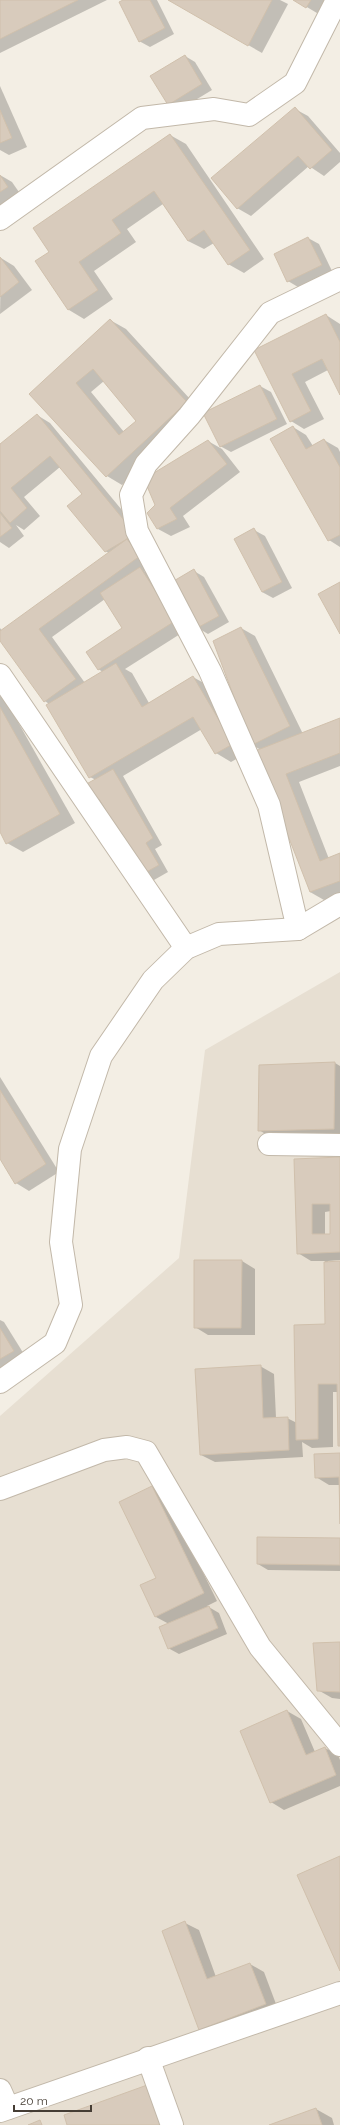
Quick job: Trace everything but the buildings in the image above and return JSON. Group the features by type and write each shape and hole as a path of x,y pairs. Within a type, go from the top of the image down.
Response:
{"street":[{"path":"0,219 142,118 214,109 249,115 296,83 337,0"},
{"path":"298,929 269,805 210,670 137,531 131,495 146,464 189,416 270,313 340,279"},
{"path":"0,675 186,948"},
{"path":"0,1382 55,1343 71,1305 61,1242 70,1149 101,1056 153,980 186,948 219,934 298,929 340,904"},
{"path":"269,1144 340,1145"},
{"path":"0,1489 104,1450 127,1447 146,1452 260,1647 340,1745"},
{"path":"3,2103 148,2058 340,1993"},
{"path":"148,2058 172,2125"}],"shaded area":[{"path":"340,972 340,2125 0,2125 0,1416 179,1258 205,1050"}]}
